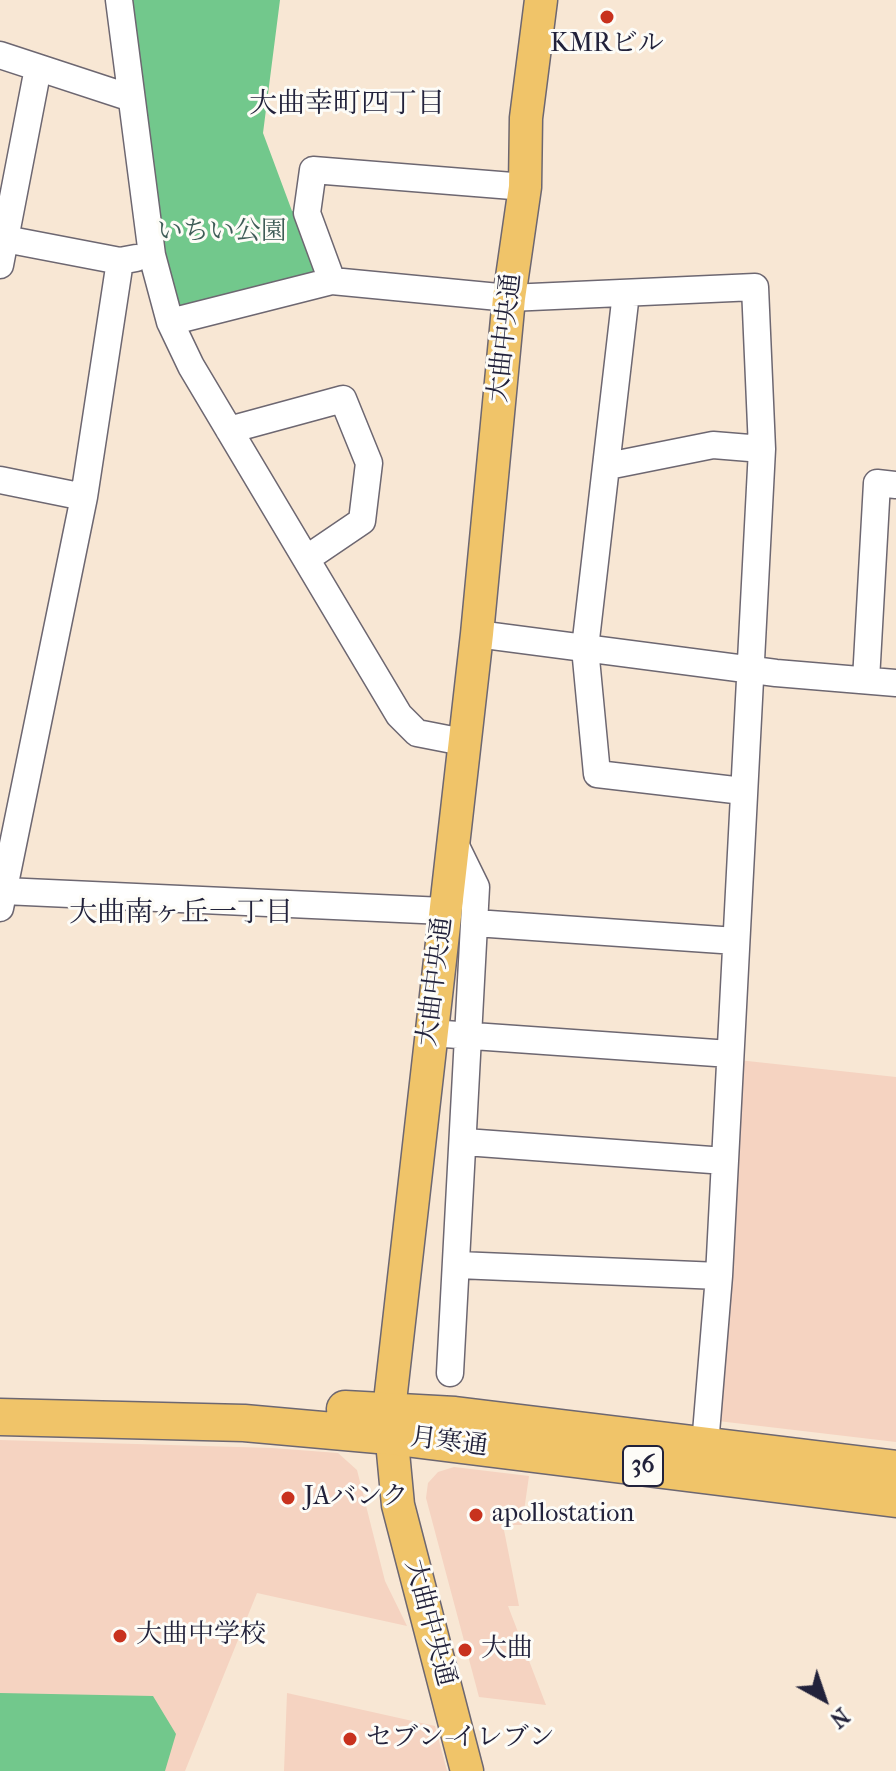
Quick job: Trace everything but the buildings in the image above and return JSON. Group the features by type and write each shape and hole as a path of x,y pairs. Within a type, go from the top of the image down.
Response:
{"highway":[{"name":"月寒通","path":"0,1396 705,1445 896,1469"},
{"name":"月寒通","path":"0,1417 389,1423 896,1499"}],"main road":[{"name":"大曲中央通","path":"525,187 526,118 541,0"},
{"name":"大曲中央通","path":"467,1771 398,1505 389,1423 430,1033 477,634 509,298 525,187 543,120 560,0"}],"street":[{"path":"119,0 152,255 170,322 191,366 399,715 417,733 463,742"},
{"path":"0,55 131,98"},
{"path":"0,265 38,68"},
{"path":"332,281 307,213 313,170 525,187"},
{"path":"3,238 120,261 152,255"},
{"path":"120,261 84,497 8,822 2,900 444,911"},
{"path":"170,322 332,281 509,298 755,287 762,449 719,1276 705,1445"},
{"path":"626,293 585,648 597,774 743,791"},
{"path":"229,430 343,399 369,463 362,521 306,559"},
{"path":"608,466 713,445 762,449"},
{"path":"0,480 84,497"},
{"path":"866,680 877,483 896,485"},
{"path":"477,634 749,670 896,683"},
{"path":"450,1373 465,1142 476,887 452,838"},
{"path":"475,923 736,941"},
{"path":"430,1033 730,1054"},
{"path":"465,1142 725,1161"},
{"path":"458,1265 719,1276"}],"shaded area":[{"path":"738,1060 896,1077 896,1442 718,1421"},
{"name":"大曲中学校","path":"0,1440 272,1448 338,1453 357,1470 385,1581 407,1626 257,1593 185,1771 0,1771"},
{"path":"454,1467 529,1476 522,1525 503,1525 519,1606 508,1606 546,1705 479,1697 426,1498 428,1483 438,1472"},
{"path":"287,1693 435,1726 447,1771 284,1771"}],"green space":[{"name":"いちい公園","path":"119,0 280,0 263,133 292,211 307,213 332,281 170,322"},
{"path":"0,1693 153,1696 176,1734 165,1771 0,1771"}],"place":[{"name":"KMRビル","path":"607,17"},
{"name":"JAバンク","path":"288,1498"},
{"name":"apollostation","path":"476,1515"},
{"name":"大曲中学校","path":"120,1636"},
{"name":"大曲","path":"465,1650"},
{"name":"セブン-イレブン","path":"350,1739"}],"district":[{"name":"大曲幸町四丁目","path":"347,105"},
{"name":"大曲南ヶ丘一丁目","path":"181,914"}]}
